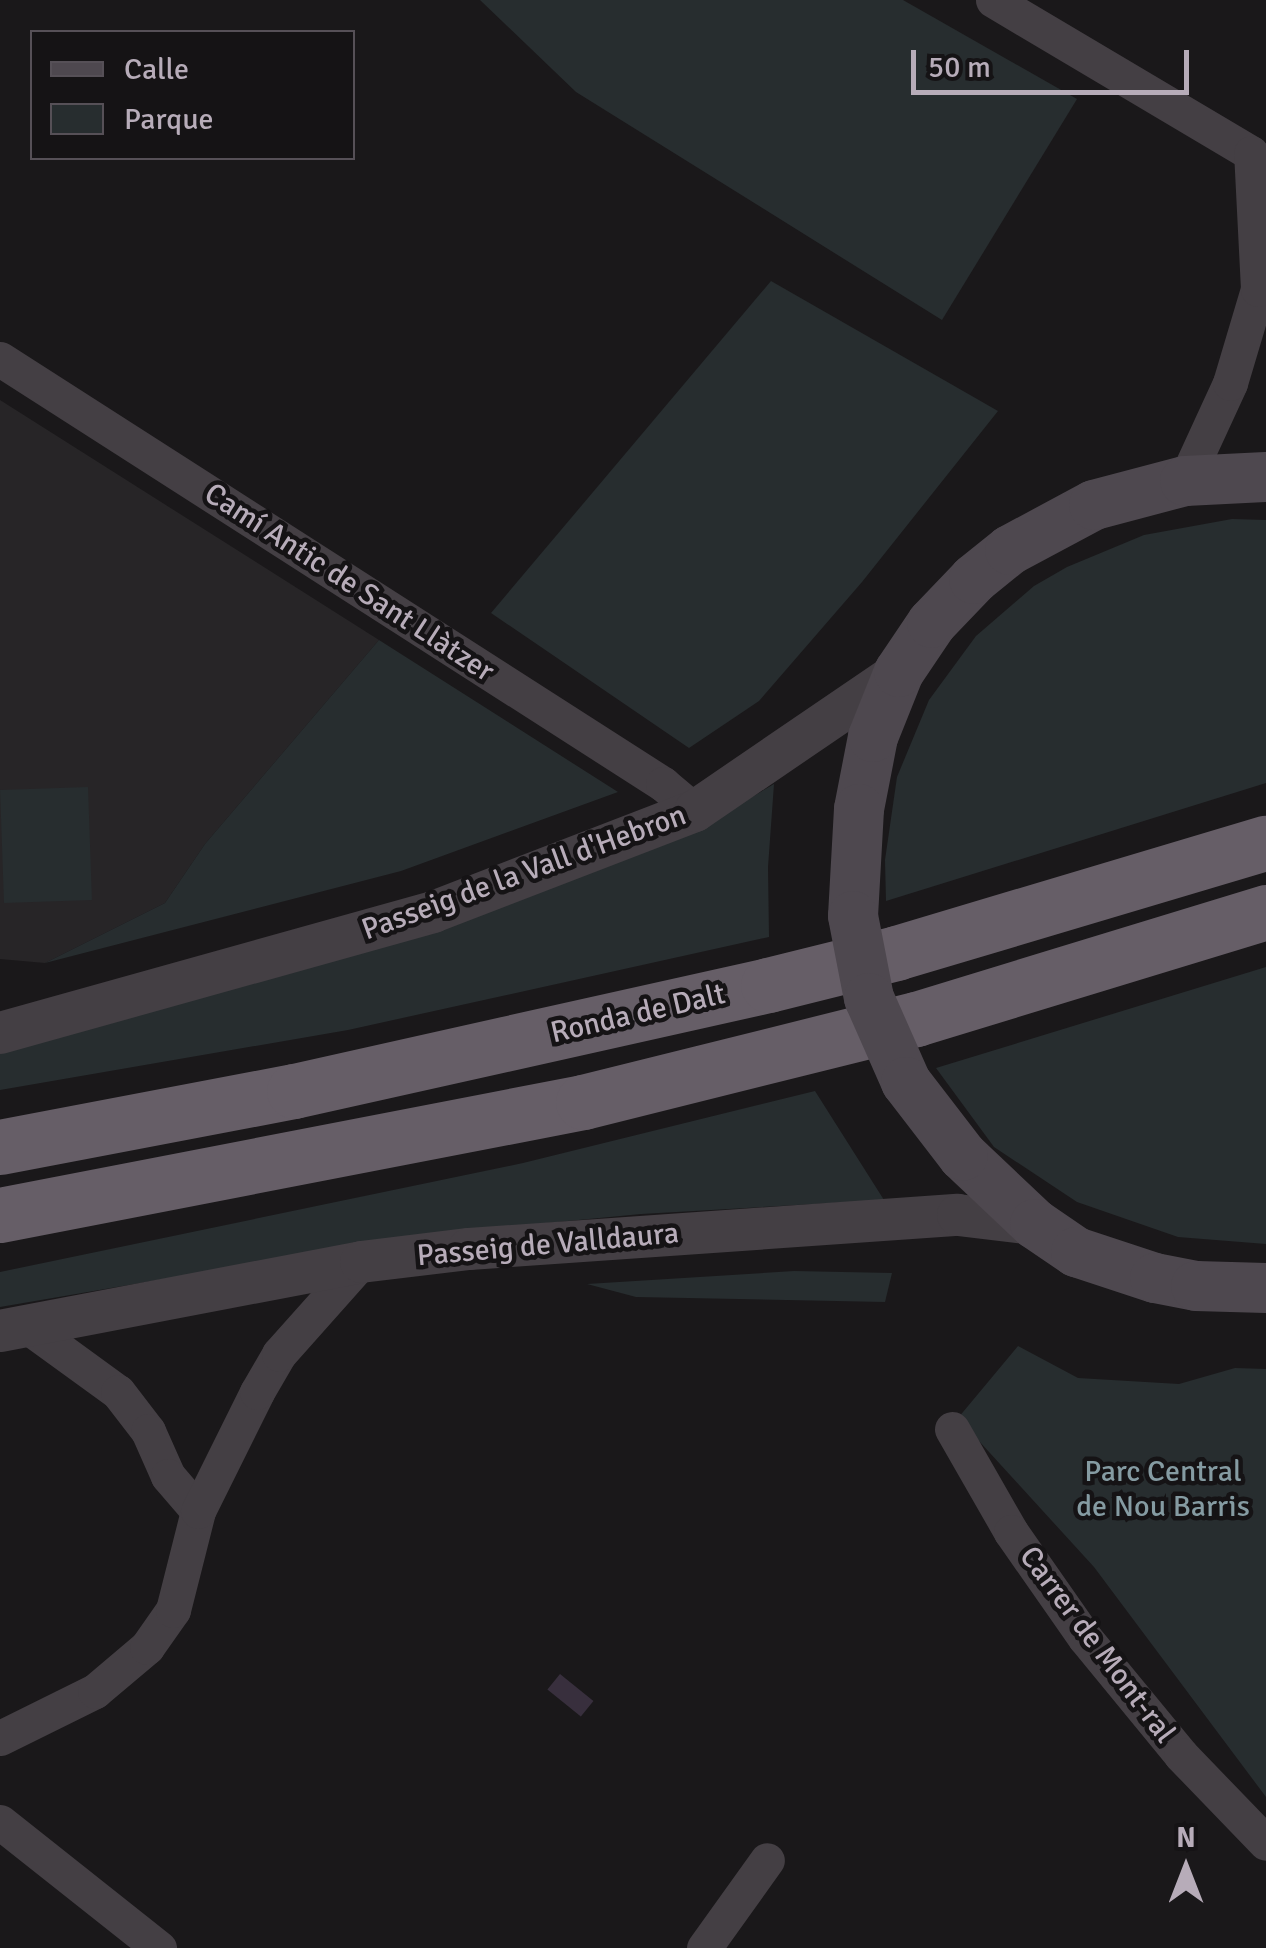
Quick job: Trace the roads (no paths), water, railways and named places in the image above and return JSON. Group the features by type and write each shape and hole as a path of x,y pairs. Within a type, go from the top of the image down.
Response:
{"highway":[{"name":"Ronda de Dalt","path":"0,1148 294,1091 804,976 1266,843"},
{"path":"0,1214 583,1102 916,1019 1266,912"},
{"path":"0,1109 294,1091"},
{"path":"0,1252 252,1167"}],"main road":[{"path":"1266,477 1185,481 1094,505 1010,550 952,600 898,672 874,737 859,809 854,916 869,998 906,1082 962,1156 1035,1224 1076,1252 1155,1278 1196,1286 1266,1288"}],"street":[{"path":"993,0 1259,149 1262,298 1230,384 1185,481"},
{"name":"Camí Antic de Sant Llàtzer","path":"0,358 664,784 696,811"},
{"name":"Passeig de la Vall d'Hebron","path":"0,1033 433,912 696,811 898,672"},
{"name":"Passeig de Valldaura","path":"362,1262 469,1248 942,1216 1035,1224"},
{"path":"13,1329 362,1262"},
{"path":"0,1738 95,1691 147,1648 173,1610 198,1511 279,1354 362,1262"},
{"path":"13,1329 118,1392 148,1431 168,1476 198,1511"},
{"name":"Carrer de Mont-ral","path":"952,1429 1011,1532 1085,1638 1182,1755 1266,1843"},
{"path":"0,1822 158,1948"},
{"path":"704,1948 768,1860"}],"park label":[{"name":"Parc Central de Nou Barris","path":"1163,1489"}]}
